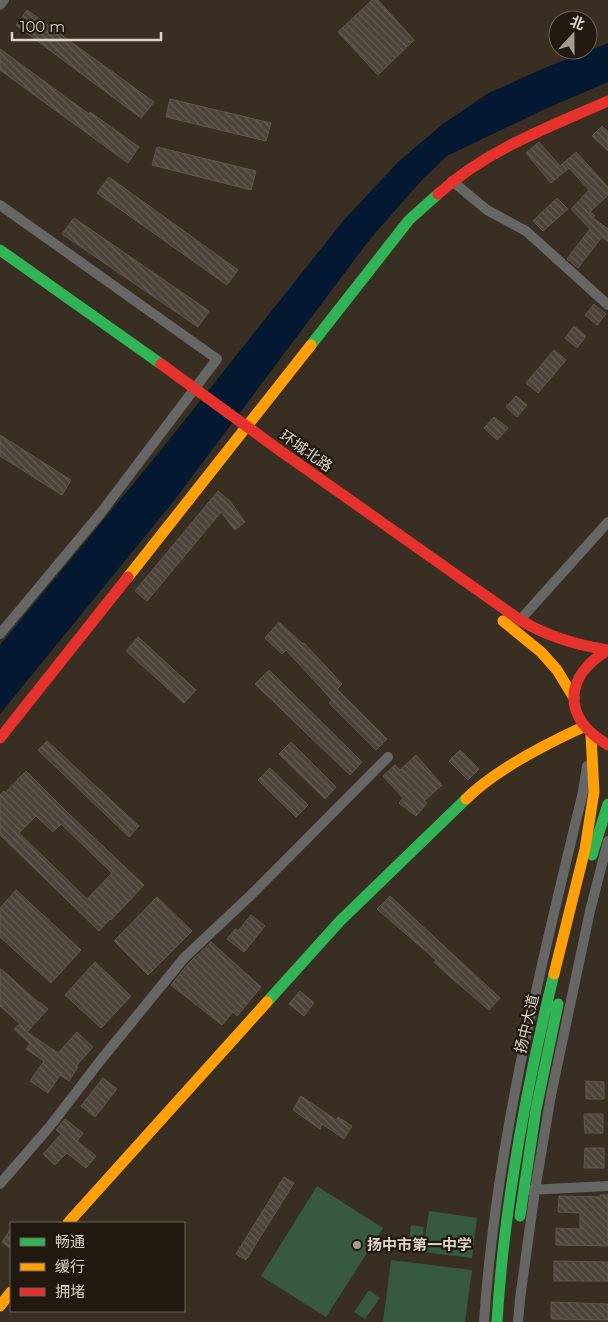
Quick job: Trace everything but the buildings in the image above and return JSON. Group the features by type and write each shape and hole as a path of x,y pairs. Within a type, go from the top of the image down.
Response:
{"main road":[{"path":"0,738 119,590 409,220 452,181 506,147 608,101"},
{"name":"环城北路","path":"0,250 158,369 280,456 513,628 541,652 556,670 574,698"},
{"name":"环城北路","path":"0,263 158,369"},
{"name":"环城北路","path":"280,456 540,633 568,643 608,650"},
{"path":"574,698 576,683 583,668 599,654 608,650"},
{"name":"扬中大道","path":"497,1322 499,1289 516,1155 538,1040 585,849 594,792 587,731 575,708 574,698"},
{"path":"69,1222 340,921 477,788 532,753 568,734 587,731 608,745"},
{"name":"扬中大道","path":"518,1226 548,1046 593,850 608,804"},
{"path":"507,1322 514,1254"},
{"path":"0,1306 10,1293"}],"street":[{"path":"0,5 4,0"},
{"path":"452,181 487,210 526,231 608,305"},
{"path":"0,205 217,359 100,514 0,634"},
{"path":"520,620 608,522"},
{"path":"484,1322 486,1288 503,1153 527,1031 584,792 587,731"},
{"path":"0,1184 51,1125 100,1061 184,958 251,895 388,757"},
{"path":"518,1322 535,1190 553,1085 590,911 608,841"},
{"path":"523,1190 608,1186"}],"green space":[{"path":"317,1186 383,1228 326,1317 261,1276"},
{"path":"429,1211 477,1218 472,1258 423,1252"},
{"path":"411,1225 424,1227 421,1252 408,1250"},
{"path":"391,1260 472,1270 465,1322 383,1322"},
{"path":"369,1290 380,1298 365,1319 354,1312"}],"water":[{"path":"608,43 608,82 543,110 447,156 422,180 370,239 173,502 0,714 0,645 157,455 343,221 399,161 443,124 487,94 542,69 565,60 598,60 598,47"}],"traffic: fast":[{"path":"311,345 409,220 438,194"},
{"path":"0,250 161,364"},
{"path":"267,1002 340,921 466,799"},
{"path":"592,855 608,804"},
{"path":"497,1322 505,1234 518,1147 534,1060 554,974"},
{"path":"520,1216 536,1109 558,1004"}],"traffic: slow":[{"path":"128,577 311,345"},
{"path":"503,621 541,652 557,670 574,698"},
{"path":"466,799 506,768 553,741 583,727"},
{"path":"554,974 585,849 594,792 591,735"},
{"path":"69,1222 267,1002"},
{"path":"0,1306 10,1293"}],"traffic: jam":[{"path":"438,194 457,178 497,152 541,130 608,101"},
{"path":"161,364 282,452"},
{"path":"282,452 520,620 562,640 608,650"},
{"path":"0,738 128,577"},
{"path":"608,650 593,661 583,672 576,685 574,698 576,710 582,723 608,745"}],"place":[{"name":"扬中市第一中学","path":"357,1245"}]}
